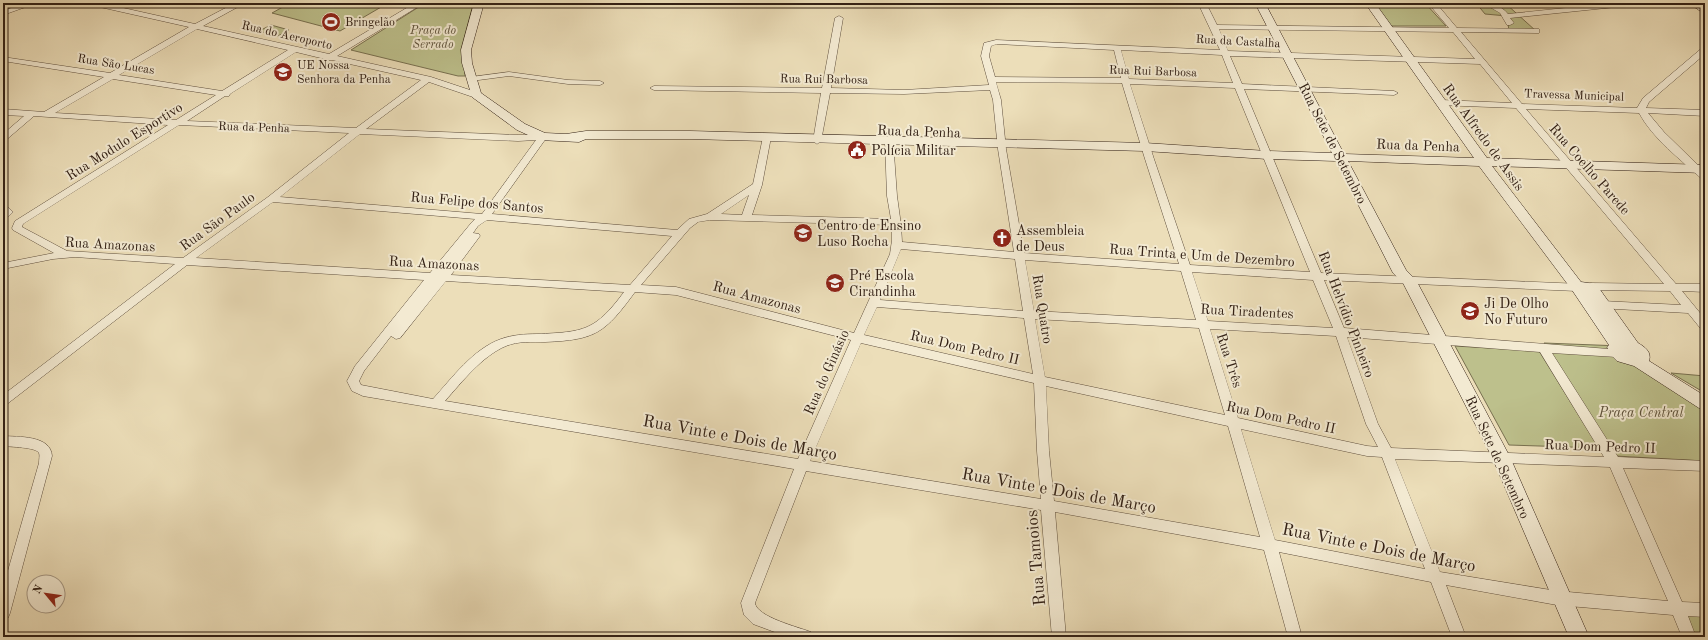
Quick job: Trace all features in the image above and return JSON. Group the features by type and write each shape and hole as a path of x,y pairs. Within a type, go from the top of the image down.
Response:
{"street":[{"path":"3,13 33,3"},
{"name":"Rua do Aeroporto","path":"91,3 329,58 428,79 476,95"},
{"path":"45,115 195,26 241,3"},
{"path":"329,58 420,3"},
{"path":"438,277 483,225 485,217 543,137 520,126 476,95 470,79 466,50 479,3"},
{"name":"Rua Helvídio Pinheiro","path":"1202,3 1214,28 1340,332 1372,424 1387,453 1459,637"},
{"name":"Rua Sete de Setembro","path":"1260,3 1292,56 1344,157 1400,273 1409,280 1501,457 1578,637"},
{"name":"Rua Sete de Setembro","path":"1267,3 1276,29"},
{"name":"Rua Alfredo de Assis","path":"1370,3 1483,162 1584,287"},
{"name":"Rua Coelho Parede","path":"1432,3 1568,165 1674,287 1705,326"},
{"path":"1487,3 1507,16 1510,24 1509,31"},
{"path":"1507,16 1635,3"},
{"path":"1693,3 1705,12"},
{"path":"817,140 839,18"},
{"path":"1214,28 1536,31"},
{"name":"Rua da Castalha","path":"993,42 1292,56 1481,62"},
{"name":"Rua Quatro","path":"993,42 987,46 984,51 997,100 1002,146 1040,380"},
{"name":"Rua Três","path":"1117,48 1125,81 1146,150 1234,422 1270,544 1295,637"},
{"name":"Rua Modulo Esportivo","path":"64,254 17,228 18,223 226,94 295,49"},
{"path":"1702,172 1651,124 1641,110 1646,100 1705,50"},
{"name":"Rua São Lucas","path":"3,59 226,94"},
{"path":"470,79 509,74 568,82 600,83"},
{"name":"Rua São Paulo","path":"3,401 184,262 271,199 359,130 428,79"},
{"name":"Rua Rui Barbosa","path":"654,88 825,92 932,91 993,83 1125,81 1394,93"},
{"name":"Travessa Municipal","path":"1441,103 1705,113"},
{"name":"Rua da Penha","path":"3,112 179,123 359,130 504,138 767,138 1146,150 1264,156 1344,157 1568,165 1702,172"},
{"path":"3,138 32,114"},
{"path":"504,138 520,126"},
{"path":"746,218 757,185 767,138"},
{"name":"Rua do Ginásio","path":"806,637 758,619 749,610 749,599 801,466 890,269 898,245 891,184 889,143"},
{"path":"710,217 757,185"},
{"name":"Rua Felipe dos Santos","path":"271,199 679,234"},
{"path":"3,206 8,212 3,217"},
{"path":"435,404 494,347 503,342 521,338 585,334 599,327 609,318 679,234 690,222 696,219 710,217 896,222"},
{"name":"Rua Trinta e Um de Dezembro","path":"898,245 1020,256 1317,277 1584,287 1705,288"},
{"name":"Rua Amazonas","path":"3,266 64,254 683,292 858,338"},
{"name":"Rua Vinte e Dois de Março","path":"438,277 367,370 361,379 360,388 435,404 1270,544 1436,577 1562,598 1705,610"},
{"path":"1584,287 1602,305 1629,352 1705,396"},
{"path":"1584,287 1629,352 1705,404"},
{"name":"Rua Tiradentes","path":"874,303 1030,315 1340,332 1629,352"},
{"path":"1602,305 1691,309"},
{"name":"Rua Dom Pedro II","path":"858,338 1040,380 1346,447 1387,453 1705,466"},
{"path":"1542,347 1614,462 1678,608 1689,637"},
{"name":"Rua Tamoios","path":"1040,380 1044,452 1059,637"},
{"path":"3,441 42,447 46,454 45,463 4,605"}],"green space":[{"name":"Bringelão","path":"290,3 388,3 340,31 272,13"},
{"name":"Praça do Serrado","path":"425,3 477,3 463,46 465,76 458,76 351,50"},
{"path":"1374,3 1425,3 1446,26 1391,26"},
{"path":"1476,3 1487,3 1496,9 1489,3 1505,3 1536,31 1509,31 1507,16 1485,14"},
{"path":"271,25 289,30 278,36 259,31"},
{"name":"Praça Central","path":"1544,343 1621,346 1705,400 1705,461 1616,456"},
{"path":"1455,346 1539,351 1599,448 1509,445"},
{"path":"1671,373 1705,376 1705,393"},
{"path":"1678,608 1705,610 1705,637 1689,637"}],"place":[{"name":"Bringelão","path":"331,22"},
{"name":"UE Nossa Senhora da Penha","path":"283,72"},
{"name":"Polícia Militar","path":"857,150"},
{"name":"Centro de Ensino Luso Rocha","path":"803,233"},
{"name":"Assembleia de Deus","path":"1002,238"},
{"name":"Pré Escola Cirandinha","path":"835,283"},
{"name":"Ji De Olho No Futuro","path":"1470,311"}]}
